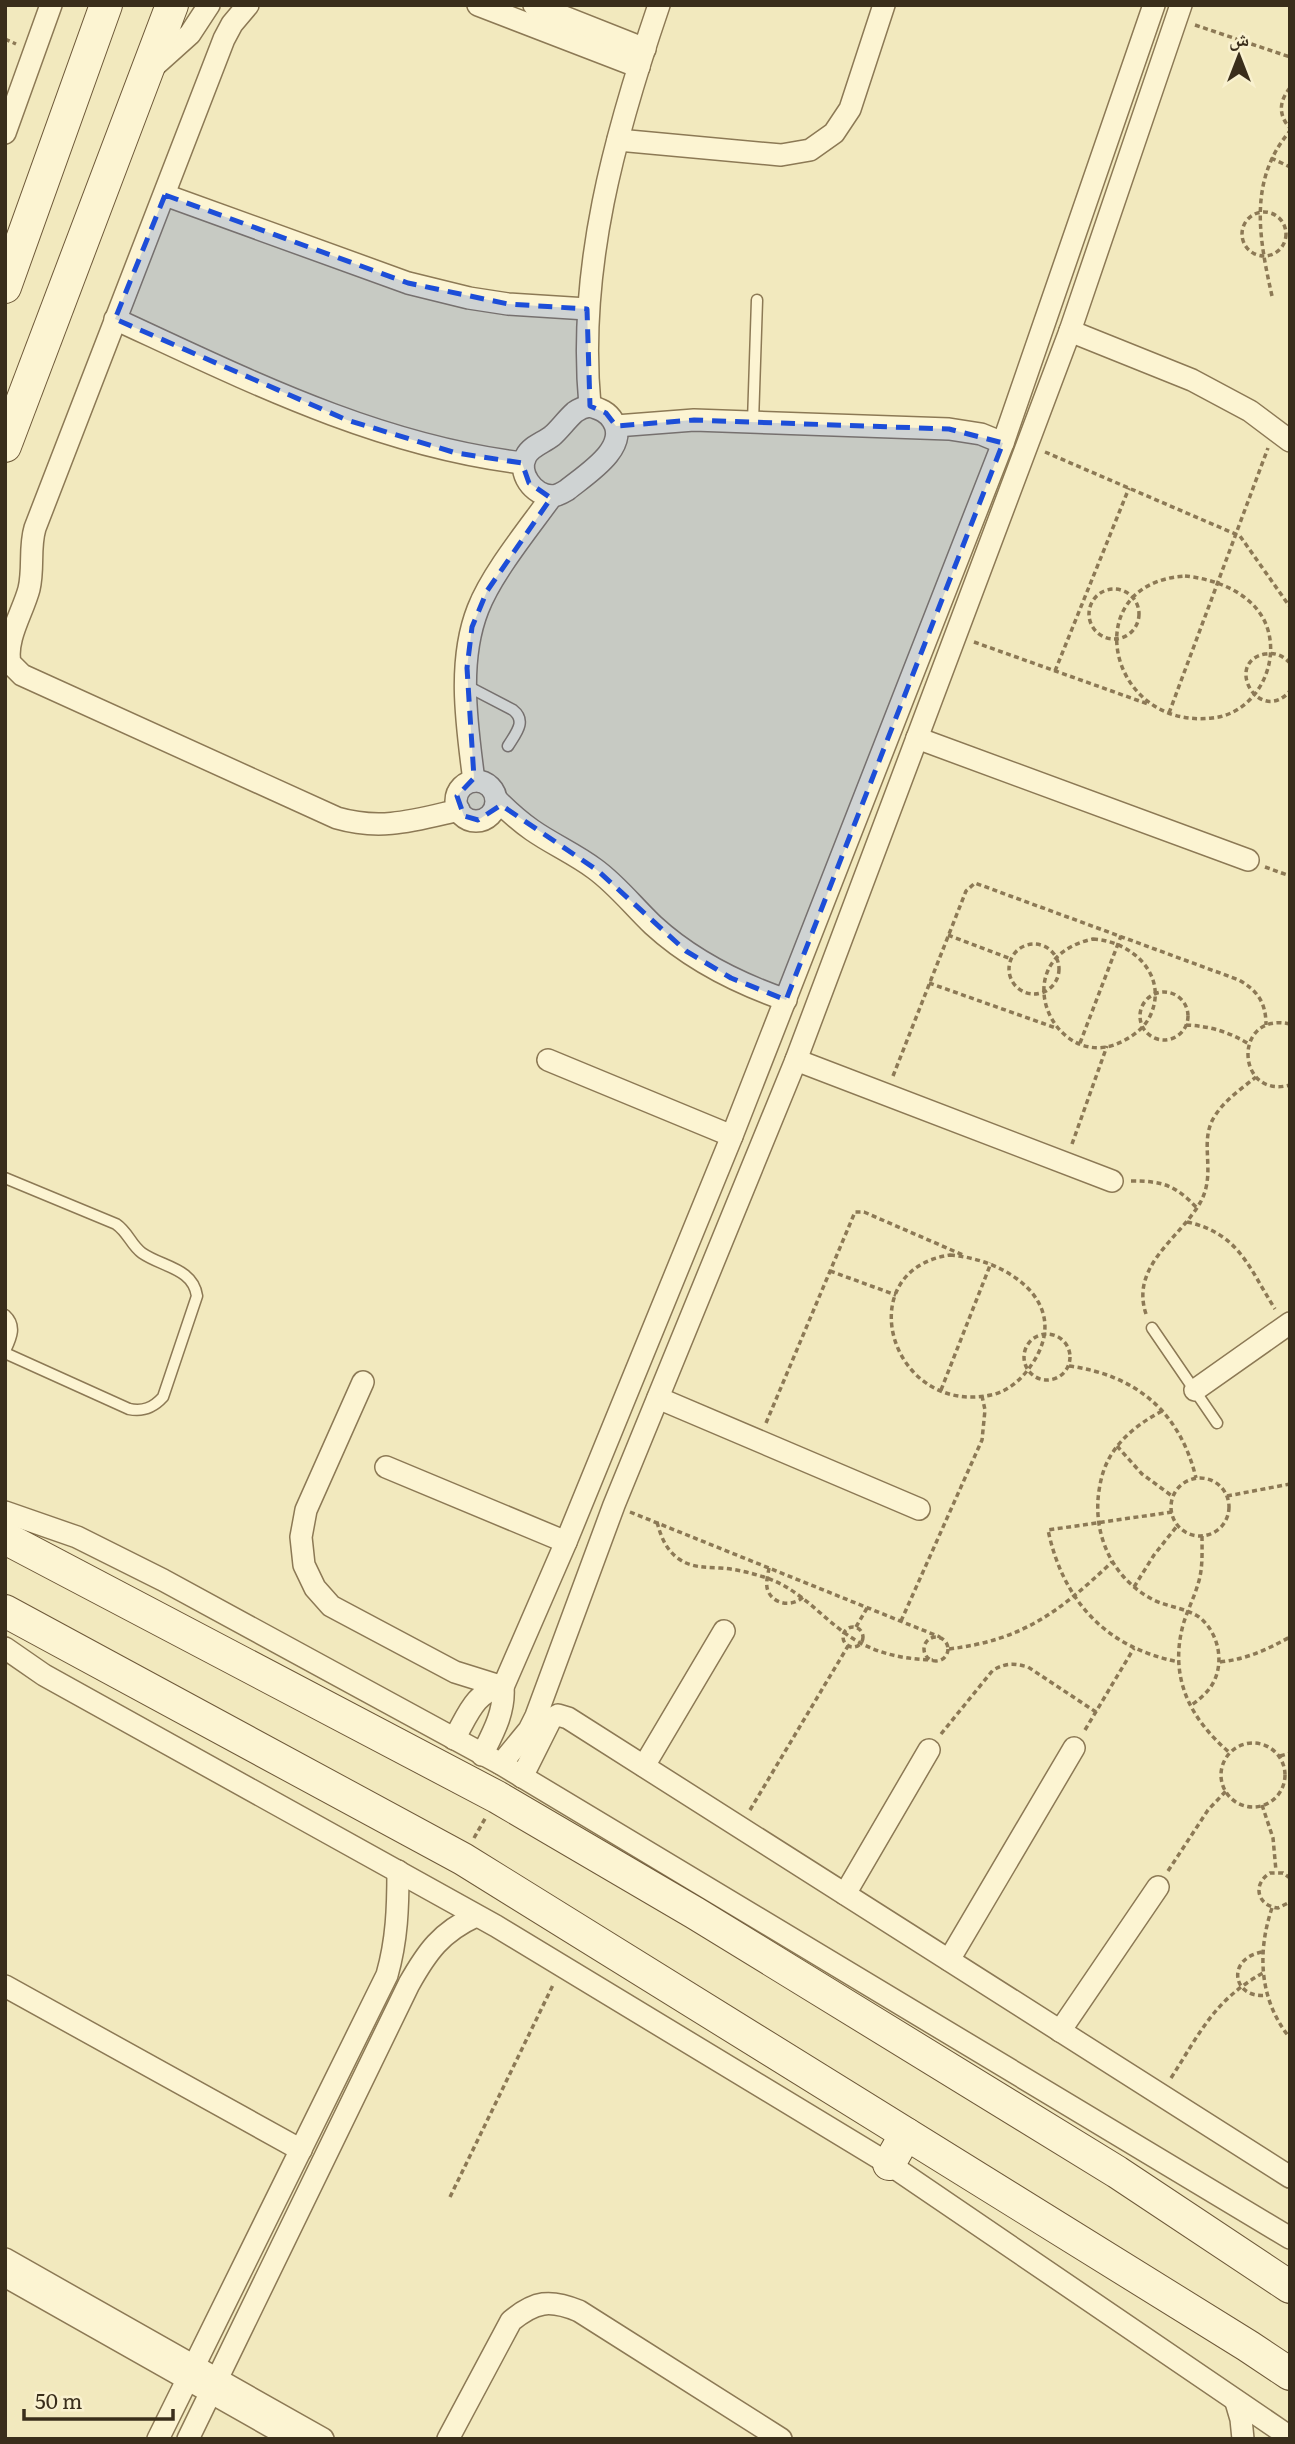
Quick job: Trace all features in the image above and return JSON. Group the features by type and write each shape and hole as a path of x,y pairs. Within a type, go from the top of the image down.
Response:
{"main road":[{"path":"5,287 106,5"},
{"path":"5,446 172,5"},
{"path":"5,1538 497,1797 702,1901 1290,2287"},
{"path":"5,1611 463,1860 1290,2374"},
{"path":"889,2164 906,2134"},
{"path":"1117,2172 1157,2214 1192,2245 1248,2286 1290,2310"},
{"path":"1248,2346 1290,2363"}],"street":[{"path":"5,133 51,5"},
{"path":"149,70 190,34 209,5"},
{"path":"248,5 232,24 225,39 35,528 32,539 31,580 7,649 10,671 337,818 363,824 392,825 459,810"},
{"path":"478,5 642,58"},
{"path":"534,5 642,58"},
{"path":"590,407 587,309 599,221 618,140 659,5"},
{"path":"618,140 782,155 810,150 834,133 850,110 884,5"},
{"path":"491,1759 503,1703 503,1688 733,1136 1003,443 1154,5"},
{"path":"491,1759 529,1730 536,1716 614,1505 796,1060 1070,331 1179,12"},
{"path":"165,195 408,283 459,296 508,304 587,309"},
{"path":"115,319 273,392 347,420 456,453 523,463"},
{"path":"1070,331 1192,380 1250,411 1282,435"},
{"path":"474,781 467,686 468,650 478,608 486,591 552,496 567,490 612,451 617,439 616,426 607,413 590,407 574,413 551,437 531,449 523,463 525,475 535,489 552,496"},
{"path":"616,426 668,421 949,429 981,434 1003,443"},
{"path":"917,738 1248,860"},
{"path":"533,831 464,816 456,803 460,789 474,781 488,785 496,799 533,831 597,870 651,923 695,957 731,978 786,1000"},
{"path":"478,820 492,813 496,799"},
{"path":"548,1060 733,1136"},
{"path":"796,1060 1112,1181"},
{"path":"1195,1390 1288,1324"},
{"path":"363,1382 306,1510 301,1551 309,1578 331,1606 454,1672 503,1688"},
{"path":"657,1398 919,1509"},
{"path":"386,1467 566,1542"},
{"path":"5,1512 77,1537 163,1580 491,1759 522,1777 702,1901 1290,2238"},
{"path":"644,1766 724,1631"},
{"path":"5,1648 44,1675 398,1871 563,1966 889,2164 1290,2437"},
{"path":"454,1739 477,1699 484,1692 503,1688"},
{"path":"522,1777 551,1719 558,1715 568,1718 1290,2177"},
{"path":"949,1960 1074,1748"},
{"path":"845,1894 929,1750"},
{"path":"158,2439 387,1975 396,1946 398,1871"},
{"path":"1060,2031 1158,1887"},
{"path":"188,2439 413,1976 441,1937 457,1924 476,1916"},
{"path":"5,1986 301,2150"},
{"path":"5,2259 214,2386 293,2439"},
{"path":"5,2276 191,2372"},
{"path":"448,2439 511,2322 525,2309 543,2303 562,2304 579,2311 781,2439"},
{"path":"214,2386 323,2439"},
{"path":"1236,2402 1243,2439"}],"lane":[{"path":"753,422 757,300"},
{"path":"467,686 519,715 520,725 509,746"},
{"path":"5,1178 116,1224 127,1233 141,1252 187,1276 193,1283 197,1296 163,1397 158,1403 144,1410 129,1409 5,1352 13,1331 12,1324 5,1315"},
{"path":"1152,1328 1217,1423"}],"path":[{"path":"1179,12 1290,57"},
{"path":"1272,296 1264,256 1261,212 1264,176 1271,158 1290,129 1280,107 1290,88"},
{"path":"1271,158 1290,167"},
{"path":"1261,212 1280,219 1285,232 1282,246 1264,256 1251,252 1242,236 1244,223 1254,214 1261,212"},
{"path":"1169,713 1236,534 1282,435"},
{"path":"1027,444 1236,534 1247,543 1290,607"},
{"path":"1055,671 1129,488"},
{"path":"1170,577 1201,578 1218,583 1243,597 1264,620 1269,633 1270,653 1266,676 1254,695 1227,715 1213,718 1185,717 1169,713 1145,700 1120,667 1116,638 1123,611 1132,598 1149,585 1170,577"},
{"path":"1114,589 1132,598 1138,610 1136,626 1123,638 1116,638 1105,638 1089,619 1092,602 1098,595 1114,589"},
{"path":"955,636 1159,708"},
{"path":"1289,695 1267,701 1254,695 1247,682 1248,668 1257,657 1270,653 1282,656 1290,663"},
{"path":"1248,860 1290,876"},
{"path":"886,1094 966,891 975,883 1239,979 1261,998 1266,1011 1266,1025"},
{"path":"948,935 1011,959"},
{"path":"1080,1044 1121,936"},
{"path":"929,983 1058,1029 1080,1044 1107,1046 1120,1043 1143,1027 1150,1018 1155,994 1153,979 1139,958 1118,943 1093,939 1068,947 1050,966 1043,992 1045,1006 1058,1029"},
{"path":"1029,944 1045,946 1056,958 1059,964 1057,978 1054,984 1043,992 1028,993 1016,986 1009,973 1015,952 1029,944"},
{"path":"1169,993 1181,999 1187,1012 1186,1025 1182,1032 1169,1040 1154,1038 1143,1027 1142,1008 1155,994 1169,993"},
{"path":"1290,1024 1266,1025 1253,1036 1249,1044 1248,1062 1256,1077 1270,1085 1290,1084"},
{"path":"1186,1025 1226,1032 1249,1044"},
{"path":"1066,1163 1107,1046"},
{"path":"1152,1328 1144,1311 1142,1292 1146,1273 1197,1208 1208,1183 1210,1167 1207,1137 1215,1115 1256,1077"},
{"path":"1112,1181 1152,1180 1169,1185 1185,1195 1197,1208"},
{"path":"758,1441 852,1216 859,1210 967,1257"},
{"path":"1186,1222 1205,1226 1222,1234 1236,1247 1288,1324"},
{"path":"950,1255 991,1263 1018,1279 1039,1302 1044,1324 1036,1359 1017,1382 990,1395 954,1395 941,1391 915,1375 895,1347 890,1317 896,1295 907,1276 931,1258 950,1255"},
{"path":"941,1391 991,1263"},
{"path":"830,1270 896,1295"},
{"path":"1043,1334 1052,1335 1066,1343 1070,1350 1069,1366 1064,1373 1050,1381 1042,1380 1028,1371 1024,1364 1025,1348 1030,1341 1043,1334"},
{"path":"1069,1366 1110,1375 1147,1396 1162,1411 1184,1442 1196,1478"},
{"path":"901,1621 982,1440 985,1410 982,1395"},
{"path":"1162,1411 1142,1422 1117,1446 1101,1477 1097,1523 1112,1562 1134,1587 1160,1603 1188,1611 1202,1619 1212,1632 1218,1646 1219,1662 1215,1680 1205,1695 1190,1706"},
{"path":"1117,1446 1142,1474 1173,1497"},
{"path":"1196,1478 1218,1484 1227,1496 1227,1519 1217,1531 1202,1536 1189,1534 1178,1526 1172,1513 1173,1497 1182,1484 1196,1478"},
{"path":"1227,1496 1290,1484"},
{"path":"614,1505 657,1522 867,1608 940,1637 948,1644 949,1649 943,1659 933,1660 893,1656 861,1643 843,1632 803,1597 767,1578 743,1571 691,1566 678,1559 668,1549 657,1522"},
{"path":"1172,1513 1048,1530 1060,1572 1075,1597 1098,1624 1134,1648 1179,1662"},
{"path":"1134,1587 1154,1555 1178,1526"},
{"path":"1202,1536 1199,1582 1178,1650 1179,1662 1186,1697 1196,1719 1211,1738 1230,1753"},
{"path":"949,1649 971,1646 1016,1633 1075,1597 1112,1562"},
{"path":"769,1568 768,1592 775,1600 788,1604 797,1603 803,1597"},
{"path":"856,1627 867,1608"},
{"path":"856,1627 863,1634 861,1643 855,1647 848,1646 843,1640 843,1632 847,1628 856,1627"},
{"path":"933,1660 928,1658 924,1648 929,1639 940,1637"},
{"path":"1219,1662 1240,1660 1259,1654 1290,1637"},
{"path":"740,1827 848,1646"},
{"path":"1074,1748 1134,1648"},
{"path":"929,1750 993,1670 1004,1664 1016,1663 1028,1667 1096,1712"},
{"path":"1251,1743 1267,1746 1280,1756 1284,1764 1285,1781 1277,1797 1262,1805 1246,1806 1238,1803 1226,1791 1221,1776 1225,1760 1236,1748 1251,1743"},
{"path":"1280,1756 1290,1753"},
{"path":"1158,1887 1208,1810 1226,1791"},
{"path":"463,1860 497,1797"},
{"path":"1262,1805 1273,1838 1276,1872"},
{"path":"1290,1878 1276,1872 1264,1876 1258,1888 1261,1900 1272,1908 1290,1902"},
{"path":"1272,1908 1265,1928 1263,1973 1267,1995 1290,2038"},
{"path":"1262,1952 1250,1955 1241,1963 1238,1974 1241,1985 1248,1993 1267,1995"},
{"path":"450,2197 563,1966"},
{"path":"1160,2094 1213,2013 1241,1985 1263,1973"}],"highlighted area":[{"path":"165,195 408,283 508,304 587,309 590,406 606,413 616,426 694,420 949,429 1003,443 786,1000 731,978 686,951 597,870 501,805 478,820 464,816 457,796 474,778 467,668 472,627 487,591 551,498 529,483 522,463 456,453 347,420 115,319"}]}
